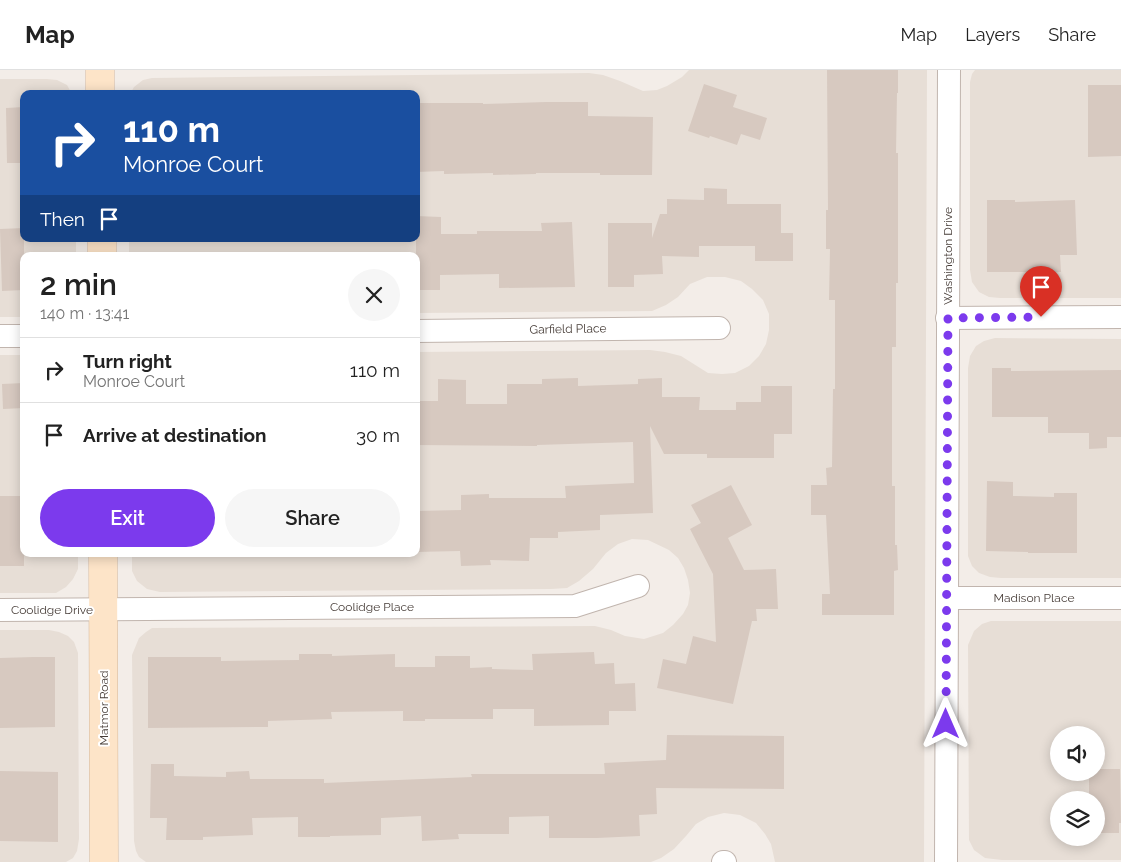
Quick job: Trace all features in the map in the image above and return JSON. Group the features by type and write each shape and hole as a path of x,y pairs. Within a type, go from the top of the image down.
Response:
{"street":[{"path":"100,70 100,90"},
{"name":"Washington Drive","path":"946,862 949,70"},
{"path":"948,318 1121,317"},
{"name":"Garfield Place","path":"420,331 719,328"},
{"path":"0,336 20,336"},
{"name":"Matmor Road","path":"104,557 104,862"},
{"name":"Coolidge Place","path":"104,609 575,606 638,586"},
{"name":"Madison Place","path":"947,598 1121,598"},
{"name":"Coolidge Drive","path":"0,610 104,609"}],"shaded area":[{"path":"689,70 927,70 924,862 775,862 771,844 756,823 740,815 724,813 708,817 696,824 674,849 651,862 146,862 139,857 134,841 132,655 139,638 152,628 595,626 625,636 644,639 663,633 673,625 688,605 690,593 684,568 678,558 669,550 648,540 632,539 618,544 606,553 593,569 579,581 567,588 551,589 160,592 147,589 137,581 132,571 132,557 420,557 420,352 650,350 681,356 708,373 735,373 749,366 759,356 766,344 769,330 769,314 763,300 752,289 741,281 725,277 707,277 690,284 678,297 652,311 420,313 420,252 129,252 129,242 420,242 420,90 132,90 134,87 143,80 152,78 589,73 603,75 643,91 657,90 682,77"},
{"path":"975,70 1121,70 1121,298 989,297 979,292 972,282 970,270 970,82"},
{"path":"0,79 57,80 67,85 70,90 20,90 20,242 76,242 76,252 20,252 20,317 0,317"},
{"path":"995,338 1121,339 1121,578 1001,578 979,573 972,566 968,556 968,368 970,356 976,346 984,341"},
{"path":"0,355 20,355 20,557 78,557 78,569 66,587 56,593 0,593"},
{"path":"991,621 1121,621 1121,860 1002,860 985,858 974,850 969,840 968,645 974,631 982,624"},
{"path":"0,630 49,630 59,632 68,636 74,642 78,653 79,839 77,851 73,858 66,862 0,862"}],"building":[{"path":"827,70 898,70 896,153 898,153 898,283 896,283 896,347 892,347 892,486 895,486 895,545 897,545 898,570 894,571 894,615 822,615 822,594 830,594 826,515 811,515 811,485 827,485 826,468 832,467 833,389 835,389 835,300 829,300 830,249 826,249 826,210 828,210"},
{"path":"704,84 737,95 733,107 767,118 760,140 741,134 737,145 688,131"},
{"path":"1088,85 1121,85 1121,156 1088,157"},
{"path":"588,102 588,116 653,117 652,175 536,173 493,175 493,173 444,174 444,171 420,172 420,103"},
{"path":"20,107 20,163 7,163 6,108"},
{"path":"704,188 727,189 727,204 781,204 781,233 793,233 793,261 755,261 755,246 699,246 699,257 662,256 663,274 634,275 634,287 608,287 608,223 652,223 652,238 660,214 667,214 667,199 704,200"},
{"path":"987,200 1015,200 1015,202 1075,200 1077,255 1060,255 1061,272 987,272"},
{"path":"420,216 441,217 441,234 477,234 477,231 542,231 541,223 572,222 575,287 499,288 499,274 440,275 440,290 420,290 420,252 416,252 416,242 420,242"},
{"path":"20,228 20,242 24,242 24,252 20,252 20,290 2,291 0,229"},
{"path":"992,368 1011,368 1011,371 1121,370 1121,437 1107,437 1107,448 1089,449 1089,433 1048,433 1048,417 992,417"},
{"path":"578,378 578,386 638,384 638,379 662,378 662,397 700,397 699,410 736,410 736,402 761,402 761,386 792,386 792,434 774,434 774,458 707,458 707,454 664,454 650,426 653,513 600,515 600,530 558,532 558,538 530,538 529,561 490,560 491,565 461,566 460,551 420,552 420,511 461,510 461,495 489,494 489,498 566,498 565,486 634,483 633,442 537,446 420,445 420,401 438,401 438,379 466,380 466,404 507,404 507,384 542,384 542,379"},
{"path":"20,383 20,408 3,409 2,384"},
{"path":"987,481 1013,482 1013,496 1054,497 1054,493 1077,493 1077,553 986,551"},
{"path":"731,485 752,525 728,538 744,570 776,569 778,609 756,609 757,621 752,621 733,704 657,688 663,659 686,664 693,636 716,642 713,574 690,529 701,523 691,505"},
{"path":"0,496 20,496 20,557 24,557 24,566 0,566"},
{"path":"594,652 595,664 614,663 615,684 635,683 636,711 609,711 609,725 534,726 534,709 493,709 493,719 425,719 425,721 403,721 403,711 331,712 332,719 268,721 268,727 148,728 148,657 221,657 221,661 299,660 299,654 332,654 332,656 395,654 395,667 435,667 435,656 470,656 470,668 492,667 492,669 533,670 532,654"},
{"path":"55,657 55,727 0,728 0,658"},
{"path":"667,735 784,736 784,789 656,788 657,814 639,815 640,836 597,838 549,838 549,816 509,817 509,834 458,834 459,839 422,841 421,816 381,818 381,835 298,837 298,817 252,818 253,835 203,837 203,840 166,840 167,818 150,818 151,764 174,764 174,776 226,777 226,772 249,771 250,779 324,779 324,783 472,777 471,774 605,774 604,763 666,760"},
{"path":"1105,769 1120,769 1121,823 1119,823 1119,833 1105,833 1105,791 1089,791 1089,781 1105,781"},
{"path":"0,771 58,772 58,842 0,841"}],"route":[{"path":"946,724 948,318 1041,317"}]}
